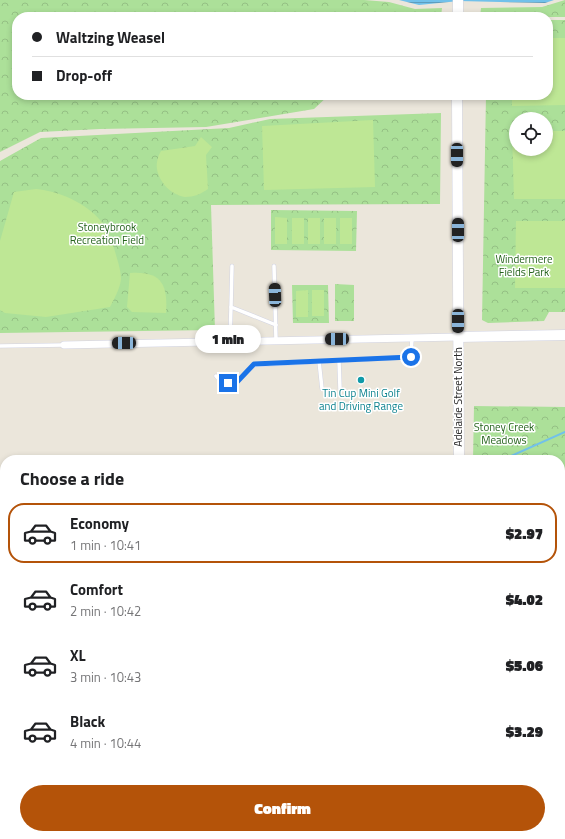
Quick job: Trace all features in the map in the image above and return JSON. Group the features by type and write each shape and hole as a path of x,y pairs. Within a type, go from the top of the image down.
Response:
{"main road":[{"path":"458,0 458,12"},
{"name":"Adelaide Street North","path":"457,100 458,455"},
{"path":"458,336 565,335"}],"street":[{"path":"64,344 458,336"}],"lane":[{"path":"230,341 232,266"},
{"path":"274,266 276,340"},
{"path":"231,307 276,325"},
{"path":"216,376 220,381 228,383 237,382 254,364 411,357 412,338"},
{"path":"0,346 64,344"},
{"path":"339,360 340,388"},
{"path":"319,361 322,389"}],"green space":[{"path":"0,0 364,0 389,2 415,9 442,8 442,12 12,12 12,100 324,100 314,109 206,127 40,132 0,152"},
{"path":"565,0 565,17 553,17 553,12 481,12 481,8 542,7"},
{"name":"Windermere Fields Park","path":"553,20 565,20 565,312 549,312 544,321 488,323 482,320 486,100 553,100"},
{"path":"553,38 565,38 565,105 512,106 512,100 553,100"},
{"name":"Stoneybrook Recreation Field","path":"441,113 440,204 211,205 215,330 0,333 0,161 41,138 229,128 270,119"},
{"path":"373,120 375,187 264,190 262,126"},
{"path":"553,131 565,131 565,199 514,199 513,156 553,156"},
{"path":"201,137 212,147 206,155 208,189 194,196 185,197 175,194 166,187 160,179 157,167 158,157 161,151 195,146"},
{"path":"36,189 54,192 80,203 95,215 104,225 113,246 121,276 117,294 110,307 46,317 5,313 0,310 0,241 14,192"},
{"path":"271,210 357,211 356,251 271,250"},
{"path":"275,217 287,218 287,244 275,244"},
{"path":"292,218 304,218 304,244 292,244"},
{"path":"308,218 320,218 320,244 308,244"},
{"path":"324,218 336,218 336,244 324,244"},
{"path":"340,218 352,218 352,244 340,244"},
{"path":"516,221 565,221 565,288 515,288"},
{"path":"130,273 149,274 156,277 160,281 166,294 166,313 132,312 127,307"},
{"path":"335,284 354,285 354,321 335,321"},
{"path":"292,285 328,285 329,323 293,323"},
{"path":"308,290 308,317 296,317 296,291"},
{"path":"312,290 324,290 324,316 312,316"},
{"name":"Stoney Creek Meadows","path":"474,406 565,407 565,455 473,455"}],"water":[{"path":"399,0 554,0 545,3 459,1 419,5"}],"waterway":[{"path":"513,455 565,432"}],"place":[{"name":"Tin Cup Mini Golf and Driving Range","path":"361,380"}],"route":[{"path":"228,383 237,382 243,378 254,364 411,357"}]}
